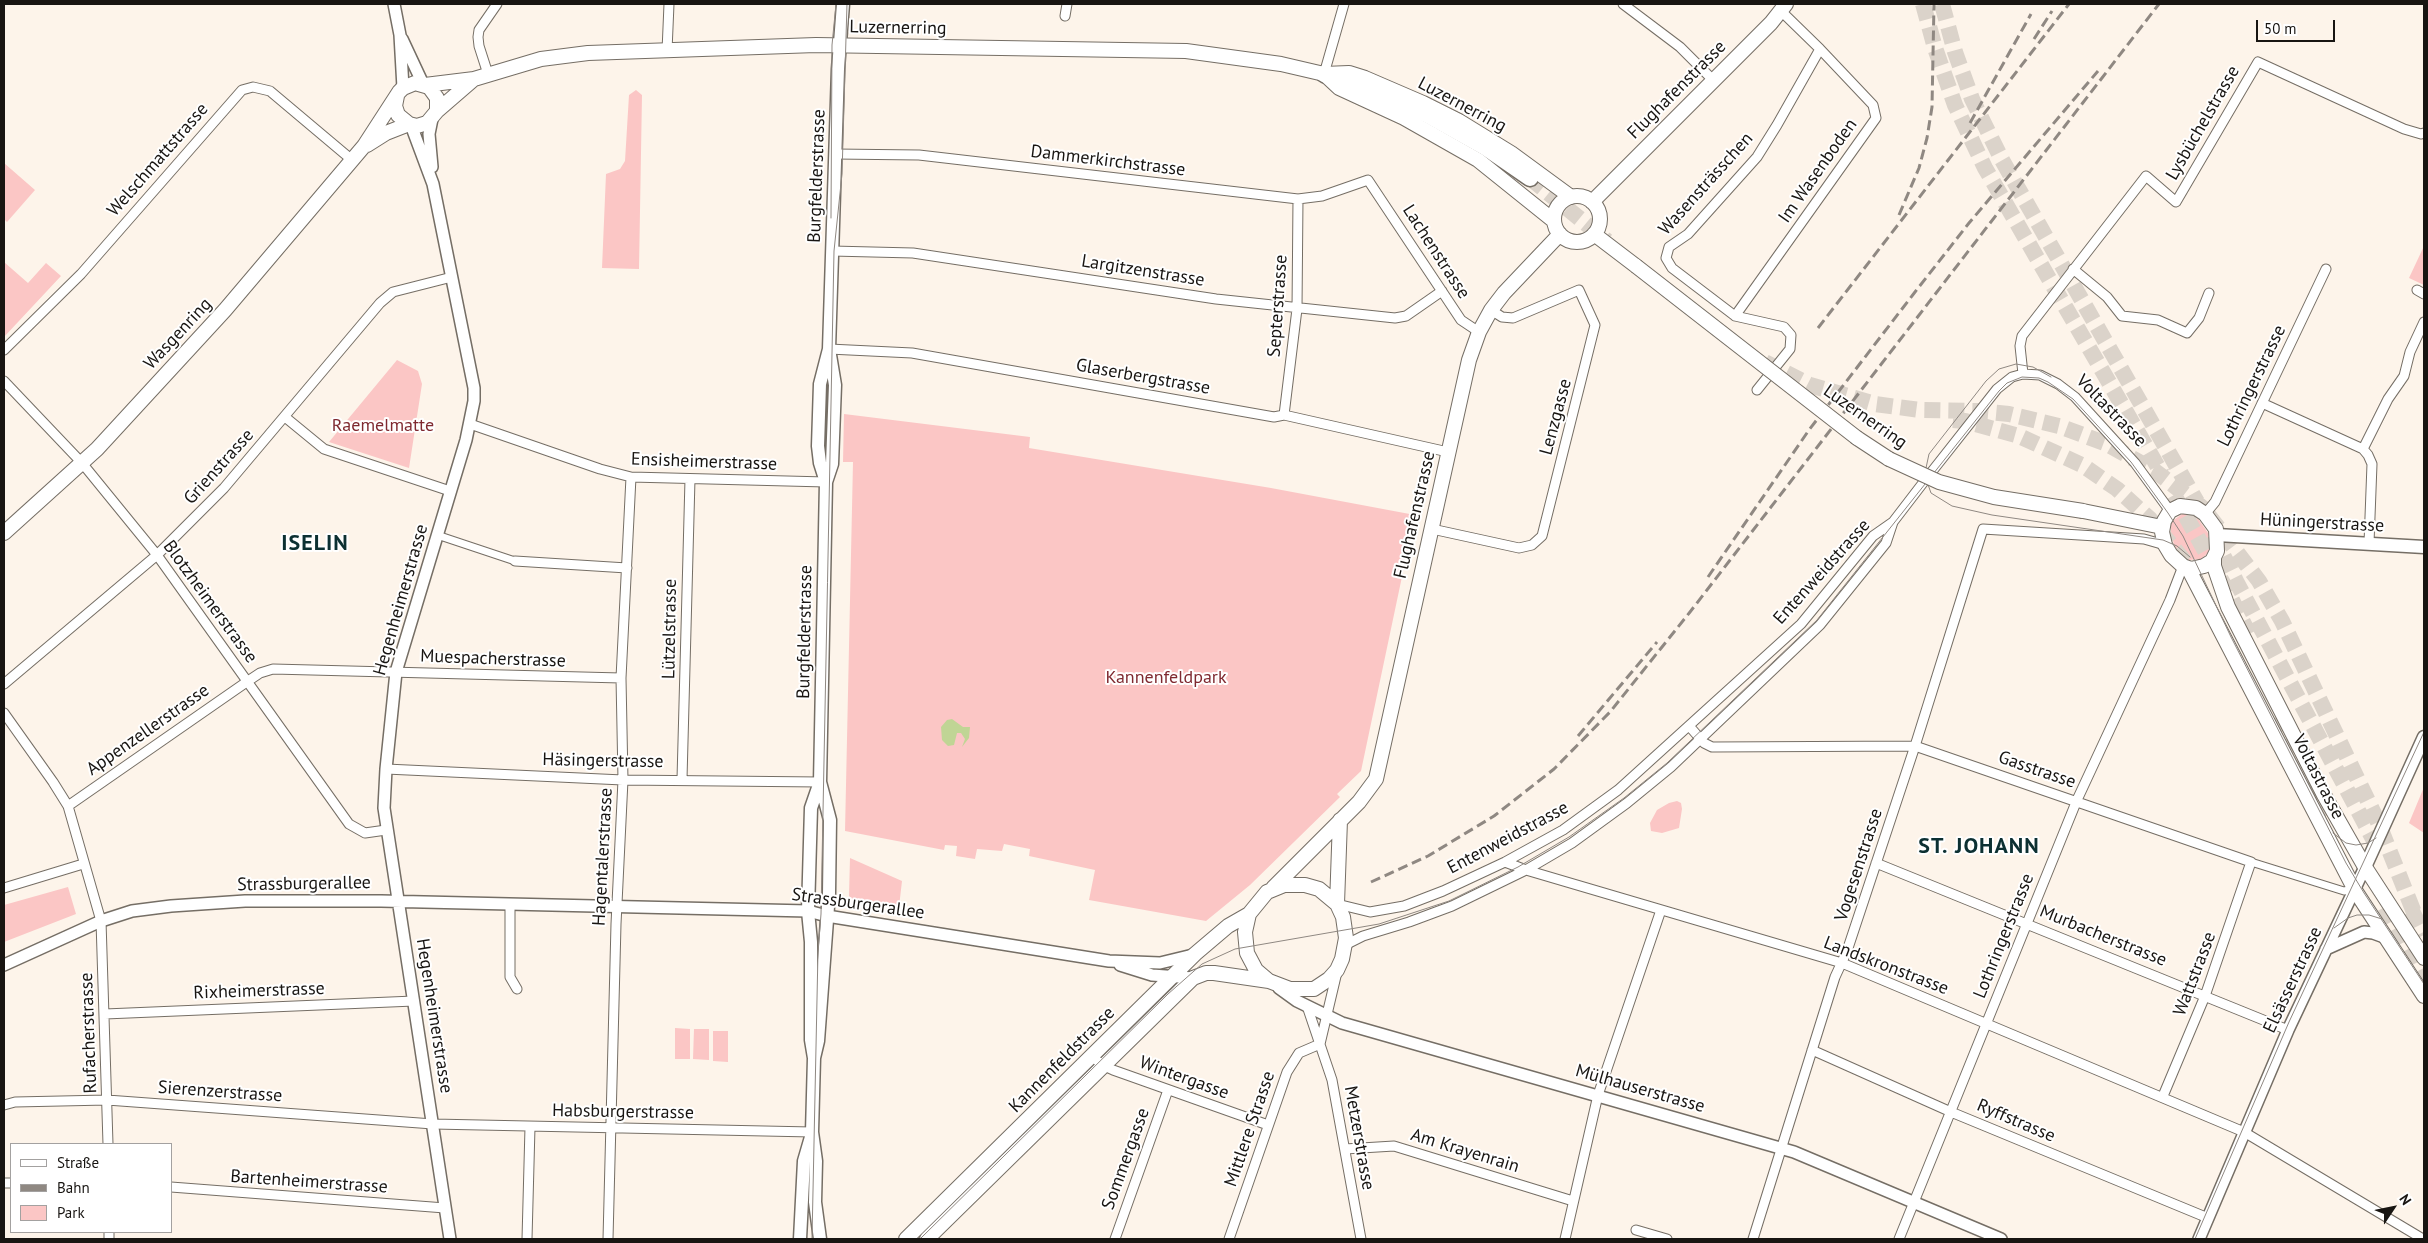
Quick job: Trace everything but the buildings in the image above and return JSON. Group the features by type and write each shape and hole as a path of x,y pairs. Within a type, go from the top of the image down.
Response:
{"highway":[{"path":"1324,74 1352,82 1428,115 1485,148 1527,182"}],"main road":[{"name":"Burgfelderstrasse","path":"820,1239 815,1202 816,1161 812,1132 814,1058 818,1041 827,916 830,820 820,782 826,482 820,463 818,446 820,384 829,349 839,46 843,4"},
{"name":"Flughafenstrasse","path":"1592,202 1783,8"},
{"name":"Luzernerring","path":"424,84 474,79 522,63 588,53 839,46 1186,50 1281,64 1324,74 1349,72 1424,103 1511,153 1571,196"},
{"name":"Luzernerring","path":"1324,74 1339,88 1404,118 1478,160 1554,221"},
{"name":"Luzernerring","path":"434,115 474,79"},
{"path":"410,84 424,84 432,90 437,98 434,115 422,125 410,125 398,115 395,106 400,92 410,84"},
{"name":"Wasgenring","path":"4,533 82,464 225,310 364,146 400,92"},
{"name":"Wasgenring","path":"364,146 386,133 410,125"},
{"path":"1571,196 1582,197 1592,202 1597,208 1599,221 1594,234 1581,241 1566,239 1560,234 1554,221 1556,208 1565,199 1571,196"},
{"name":"Flughafenstrasse","path":"1273,888 1359,802 1376,779 1469,360 1479,332 1491,310 1525,269 1560,234"},
{"name":"Luzernerring","path":"1594,234 1856,438 1889,459 1939,482 1976,492 2162,527"},
{"path":"2188,506 2205,514 2213,524 2217,535 2218,546 2214,558 2204,566 2186,567 2175,560 2165,544 2162,527 2170,511 2176,507 2188,506"},
{"name":"Hüningerstrasse","path":"2217,535 2424,547"},
{"name":"Voltastrasse","path":"2214,558 2214,566 2228,608 2324,795 2365,867 2424,958"},
{"name":"Voltastrasse","path":"2186,567 2354,889 2424,996"},
{"name":"Elsässerstrasse","path":"2365,867 2424,737"},
{"name":"Burgfelderstrasse","path":"814,1058 810,1040 812,942 808,911 811,808 820,782"},
{"path":"1193,978 1206,973 1214,973 1269,981 1290,989 1306,990 1323,984 1337,970 1345,945 1345,926 1337,904 1340,820"},
{"path":"1269,981 1256,970 1247,954 1245,932 1249,914 1255,904 1273,888 1294,884 1312,886 1325,892 1337,904"},
{"name":"Kannenfeldstrasse","path":"927,1239 1097,1061 1171,978 1195,954 1228,926 1249,914"},
{"name":"Kannenfeldstrasse","path":"906,1239 1097,1061 1193,978"},
{"name":"Burgfelderstrasse","path":"800,1239 804,1161 812,1132"}],"street":[{"path":"394,4 400,35 400,92"},
{"path":"488,74 478,37 479,30 497,4"},
{"path":"667,51 669,4"},
{"path":"1065,16 1067,4"},
{"path":"1324,74 1344,4"},
{"path":"1623,4 1680,47 1713,80"},
{"path":"1783,8 1820,49"},
{"path":"400,35 424,84"},
{"name":"Wasensträsschen","path":"1735,316 1672,268 1666,258 1669,247 1688,234 1756,157 1777,125 1820,49"},
{"name":"Im Wasenboden","path":"1735,316 1876,118 1873,105 1820,49"},
{"name":"Lysbüchelstrasse","path":"2073,269 2146,176 2176,202 2258,62 2404,129 2421,134 2424,132"},
{"name":"Welschmattstrasse","path":"4,350 80,274 242,90 253,86 270,91 352,160"},
{"name":"Hegenheimerstrasse","path":"434,115 429,144 433,184 474,388 474,401 470,424 396,672 384,808 450,1239"},
{"name":"Hegenheimerstrasse","path":"410,125 433,184"},
{"name":"Dammerkirchstrasse","path":"835,154 919,155 1298,199 1322,196 1365,180 1372,183"},
{"name":"Lachenstrasse","path":"1372,183 1461,320 1479,332"},
{"name":"Septerstrasse","path":"1284,415 1297,309 1298,199"},
{"name":"Largitzenstrasse","path":"832,251 913,253 1297,309 1395,318 1406,316 1442,291"},
{"path":"1893,522 1997,389 2012,377 2023,374 2020,346 2022,336 2073,269 2107,297 2115,310 2122,316 2158,320 2187,333 2199,318 2209,293"},
{"name":"Lothringerstrasse","path":"2205,514 2215,502 2326,269"},
{"name":"Grienstrasse","path":"4,684 157,556 224,488 380,303 393,292 452,277"},
{"name":"Lenzgasse","path":"1432,529 1518,548 1532,545 1542,536 1595,325 1579,290 1513,318 1502,317 1491,310"},
{"path":"1735,316 1784,327 1791,335 1790,349 1757,390"},
{"path":"2363,449 2388,399 2404,376 2410,352 2424,322"},
{"name":"Glaserbergstrasse","path":"829,349 912,353 1274,417 1284,415 1448,452"},
{"name":"Voltastrasse","path":"2023,374 2040,375 2075,397 2129,456 2170,511"},
{"name":"Blotzheimerstrasse","path":"4,381 82,464 157,556 349,824 365,833 386,830"},
{"path":"2262,403 2363,449 2368,455 2372,464 2369,543"},
{"path":"285,417 324,449 450,491"},
{"name":"Ensisheimerstrasse","path":"470,424 600,469 631,477 826,482"},
{"name":"Hagentalerstrasse","path":"608,1239 616,907 623,780 621,678 631,477"},
{"name":"Lützelstrasse","path":"682,779 690,479"},
{"name":"Entenweidstrasse","path":"1337,904 1370,912 1388,910 1443,891 1505,862 1563,830 1610,796 1690,727 1801,624 1872,536 1893,522"},
{"name":"Entenweidstrasse","path":"1345,945 1363,936 1452,906 1526,870 1572,842 1627,803 1700,739 1820,625 1886,543 1893,522"},
{"name":"Vogesenstrasse","path":"1753,1239 1835,976 1842,963 1916,746 1983,529 2144,539 2165,544"},
{"path":"436,535 515,560 627,568"},
{"name":"Lothringerstrasse","path":"1899,1239 2077,800 2186,567"},
{"name":"Muespacherstrasse","path":"248,681 260,673 273,669 621,678"},
{"name":"Appenzellerstrasse","path":"68,806 248,681"},
{"name":"Rufacherstrasse","path":"4,713 68,806 83,864 101,921 108,1143"},
{"path":"1690,727 1700,739"},
{"name":"Gasstrasse","path":"1700,739 1708,745 1716,747 1916,746 2077,800 2251,862 2344,891 2354,889"},
{"name":"Häsingerstrasse","path":"386,769 623,780 682,779 820,782"},
{"name":"Landskronstrasse","path":"1505,862 1526,870 1842,963 2163,1096 2244,1132 2423,1239"},
{"name":"Wattstrasse","path":"2163,1096 2206,996 2251,862"},
{"name":"Murbacherstrasse","path":"1876,863 2288,1030"},
{"path":"4,888 83,864"},
{"name":"Elsässerstrasse","path":"2199,1239 2288,1030 2365,867"},
{"name":"Strassburgerallee","path":"4,964 101,921 132,911 180,905 245,901 398,901 808,911 827,916 1109,961 1160,963 1195,954"},
{"path":"510,904 510,977 517,989"},
{"path":"1565,1239 1598,1095 1661,910"},
{"path":"2326,949 2364,932 2384,937"},
{"name":"Strassburgerallee","path":"1109,961 1140,972 1171,978 1193,978"},
{"path":"1320,1044 1328,1017 1337,970"},
{"name":"Mülhauserstrasse","path":"1269,981 1307,1006 1328,1017 1781,1148 2000,1239"},
{"name":"Rixheimerstrasse","path":"105,1014 414,1001"},
{"name":"Metzerstrasse","path":"1307,1006 1332,1080 1361,1239"},
{"name":"Mittlere Strasse","path":"1229,1239 1292,1062 1306,1049 1320,1044"},
{"name":"Ryffstrasse","path":"1812,1050 1951,1112 2208,1218"},
{"name":"Wintergasse","path":"1097,1061 1168,1090 1268,1125"},
{"name":"Sommergasse","path":"1115,1239 1168,1090"},
{"name":"Sierenzerstrasse","path":"4,1105 15,1102 108,1100 433,1124"},
{"name":"Habsburgerstrasse","path":"433,1124 812,1132"},
{"path":"527,1239 530,1127"},
{"name":"Am Krayenrain","path":"1345,1149 1394,1146 1574,1201"},
{"name":"Bartenheimerstrasse","path":"172,1187 445,1208"},
{"path":"1636,1230 1667,1239"}],"green space":[{"path":"636,90 642,95 639,269 602,268 606,174 620,169 625,161 629,95"},
{"path":"4,163 35,190 7,222 4,219"},
{"path":"2424,246 2424,285 2409,278"},
{"path":"4,262 28,283 46,263 61,276 4,337"},
{"name":"Raemelmatte","path":"397,360 418,371 422,384 409,468 329,442"},
{"name":"Kannenfeldpark","path":"844,414 1030,437 1029,448 1271,488 1415,515 1361,771 1337,794 1340,797 1250,885 1206,921 1089,900 1095,870 1029,856 1030,849 1004,844 1002,851 977,849 975,859 956,856 957,846 945,845 944,850 845,831 853,462 843,462"},
{"path":"2187,513 2199,520 2208,533 2209,552 2201,559 2189,560 2174,545 2171,522 2182,514"},
{"path":"2424,787 2424,833 2409,823"},
{"path":"1677,801 1681,803 1682,809 1679,828 1662,833 1651,831 1650,823 1657,810"},
{"path":"850,858 902,881 899,907 853,900 849,896"},
{"path":"68,887 76,914 4,942 4,905"},
{"path":"675,1028 690,1029 690,1059 675,1059"},
{"path":"694,1029 709,1029 709,1060 693,1059"},
{"path":"713,1031 728,1031 728,1062 713,1061"}],"shaded area":[{"path":"952,719 963,727 970,727 969,738 962,747 965,739 961,733 957,733 954,745 948,746 942,740 941,727 947,720"}],"tunnel":[{"path":"1923,4 1935,48 1955,105 1985,168 2162,474"},
{"path":"1942,4 1955,52 1972,99 2002,160 2197,502"},
{"path":"1530,178 1607,241"},
{"path":"1765,362 1810,385 1875,404 1920,410 1977,411 2009,414 2059,426 2107,444 2155,471 2203,508 2259,581 2282,621 2378,822 2417,920"},
{"path":"1953,420 1965,421 2019,436 2082,465 2117,489 2150,519 2190,568"},
{"path":"2174,495 2249,634"},
{"path":"2213,535 2380,852"},
{"path":"2273,719 2318,798 2330,813"},
{"path":"2385,907 2424,982"},
{"path":"2412,911 2424,935"}],"tram line":[{"path":"831,218 832,45 836,4"},
{"path":"812,1239 818,951 821,914 834,251 842,174 847,4"},
{"path":"2051,377 2033,367 2016,364 1999,369 1986,381 1929,454 1926,479 1931,493 1952,506 1992,515 2163,540 2177,546 2190,557"},
{"path":"920,1239 1168,994 1202,964 1235,949 1379,924 1449,901 1518,867 1569,837 1624,798 1667,763 1817,620 1999,391 2007,383 2022,377 2039,378 2073,399 2131,462 2168,513 2183,536 2231,637 2346,863 2424,984"},
{"path":"2195,1239 2289,1022 2424,732"},
{"path":"2333,833 2346,843 2356,845 2368,843 2376,838"},
{"path":"2334,928 2348,918 2357,915 2369,915 2382,919"}],"railway":[{"path":"1899,215 1919,168 1927,138 1932,107 1934,4"},
{"path":"1818,328 2069,4"},
{"path":"1371,882 1428,856 1494,816 1554,769 1610,712 1690,612 2159,4"},
{"path":"2034,39 2052,11"},
{"path":"1970,123 2031,14"},
{"path":"1708,577 1809,430 1915,292 1969,223 2098,71"},
{"path":"1578,736 1657,642"}],"district":[{"name":"ISELIN","path":"315,544"},
{"name":"ST. JOHANN","path":"1979,847"}]}
